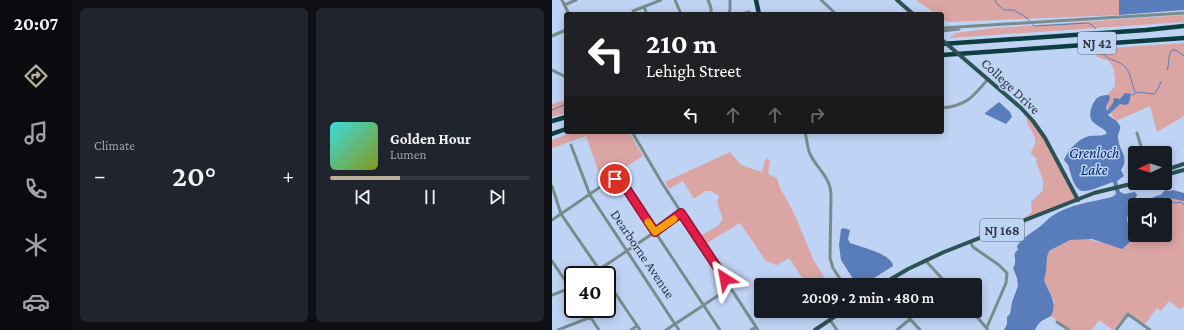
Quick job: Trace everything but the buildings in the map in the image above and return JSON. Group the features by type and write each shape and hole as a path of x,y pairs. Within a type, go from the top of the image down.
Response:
{"highway":[{"path":"756,0 759,12"},
{"path":"759,0 760,12"},
{"name":"NJ 42","path":"944,44 1184,28"},
{"name":"NJ 42","path":"944,55 1184,38"},
{"path":"552,122 564,118"},
{"path":"552,134 564,130"}],"main road":[{"path":"897,0 911,12"},
{"name":"College Drive","path":"944,42 1021,108 1039,128 1078,200"},
{"path":"1172,168 1184,164"},
{"path":"1172,173 1184,170"},
{"name":"NJ 168","path":"892,278 925,260 970,242 1102,191 1128,184"},
{"path":"815,330 833,318"}],"street":[{"path":"562,0 568,12"},
{"path":"564,5 576,0"},
{"path":"633,11 661,0"},
{"path":"675,0 680,12"},
{"path":"708,0 711,12"},
{"path":"729,12 731,0"},
{"path":"821,0 834,12"},
{"path":"644,7 646,12"},
{"path":"944,28 1184,13"},
{"path":"944,31 977,27"},
{"path":"552,36 564,31"},
{"path":"552,70 564,76"},
{"path":"944,108 957,106 967,101 988,79"},
{"path":"1137,133 1141,146"},
{"path":"633,134 681,213 757,328 751,330"},
{"path":"806,134 811,155 830,186 830,258 833,268 839,278"},
{"name":"Dearborne Avenue","path":"572,145 590,195 679,330"},
{"path":"552,220 609,181 615,179 619,180 624,185 720,330"},
{"path":"552,186 561,214 597,266"},
{"path":"603,266 681,213"},
{"path":"970,242 974,248 1003,268 1007,275 1006,283 987,328 978,318"},
{"path":"925,260 942,278"},
{"path":"552,261 564,277"},
{"path":"666,330 730,287"},
{"path":"552,295 564,291"},
{"path":"616,294 640,330"},
{"path":"1116,330 1128,314 1150,330"},
{"path":"558,330 588,318"},
{"path":"591,318 599,330"},
{"path":"897,330 910,319 920,330"},
{"path":"830,320 837,330"},
{"path":"1057,322 1069,330"},
{"path":"631,330 637,326"}],"shaded area":[{"path":"916,0 1119,0 1119,15 947,22 944,20 944,12 933,12"},
{"path":"1184,15 1184,22 949,38 956,33 995,28"},
{"path":"1184,43 1184,116 1157,132 1150,106 1116,121 1106,108 1108,94 1115,86 1114,69 1109,61 1097,57 1095,49"},
{"path":"564,101 564,114 552,117 552,104"},
{"path":"1027,114 1039,128 1078,200 1014,225 1032,212 1031,202 1043,190 1042,177 1036,162 1037,159 1031,154 1035,140 1027,121"},
{"path":"568,134 630,134 643,156 602,182 586,136 552,148 552,140"},
{"path":"730,152 741,165 762,172 765,160 768,158 770,161 768,174 777,178 780,188 794,213 813,259 825,278 802,278 789,258 777,265 766,261 740,223 704,245 698,237 718,226 723,219 717,203 719,196 711,191 705,191 694,199 683,181 669,189 665,182"},
{"path":"1173,190 1184,194 1184,306 1181,310 1169,301 1161,311 1157,308 1145,324 1128,312 1113,330 1099,320 1092,330 1070,330 1051,316 1054,301 1044,280 1048,252 1070,240 1083,238 1124,248 1128,240 1128,242 1172,242 1172,198 1153,198"}],"water":[{"path":"1119,0 1184,0 1184,10 1119,15"},
{"name":"Grenloch Lake","path":"1125,93 1131,94 1129,103 1126,105 1120,104 1108,115 1120,126 1118,138 1124,158 1121,170 1124,176 1117,181 1120,192 1125,194 1135,192 1137,195 1136,198 1128,198 1127,222 1128,242 1130,242 1122,249 1092,239 1070,240 1049,251 1044,280 1054,307 1051,316 1040,322 1035,330 1004,330 1018,286 1013,268 1015,264 1015,254 1018,250 1017,246 1024,238 1040,227 1050,217 1059,212 1081,204 1112,197 1116,194 1113,182 1089,190 1080,190 1075,185 1068,166 1064,160 1068,152 1077,142 1085,137 1107,133 1093,122 1090,116 1093,103 1097,98 1109,95 1110,98 1106,107 1107,111 1113,103 1114,98 1120,99"},
{"path":"999,102 1010,112 1012,117 1006,124 985,114"},
{"path":"1165,190 1173,190 1184,193 1184,201 1172,198 1154,198 1161,195"},
{"path":"844,228 850,230 848,239 850,243 882,255 891,262 893,266 874,278 853,278 841,260 839,245 841,229"}],"waterway":[{"path":"995,0 1004,10 1014,10 1027,18 1034,26 1088,23 1096,29"},
{"path":"1098,48 1104,56 1123,65 1128,70 1135,92"},
{"path":"1167,70 1172,50 1176,50 1184,56"},
{"path":"1132,95 1138,92 1154,94 1161,82"},
{"path":"552,110 564,105"},
{"path":"1172,202 1181,202 1184,205"}],"slow traffic":[{"path":"648,222 655,232 674,219"}],"route":[{"path":"615,179 621,181 655,232 681,213 725,279"}]}
